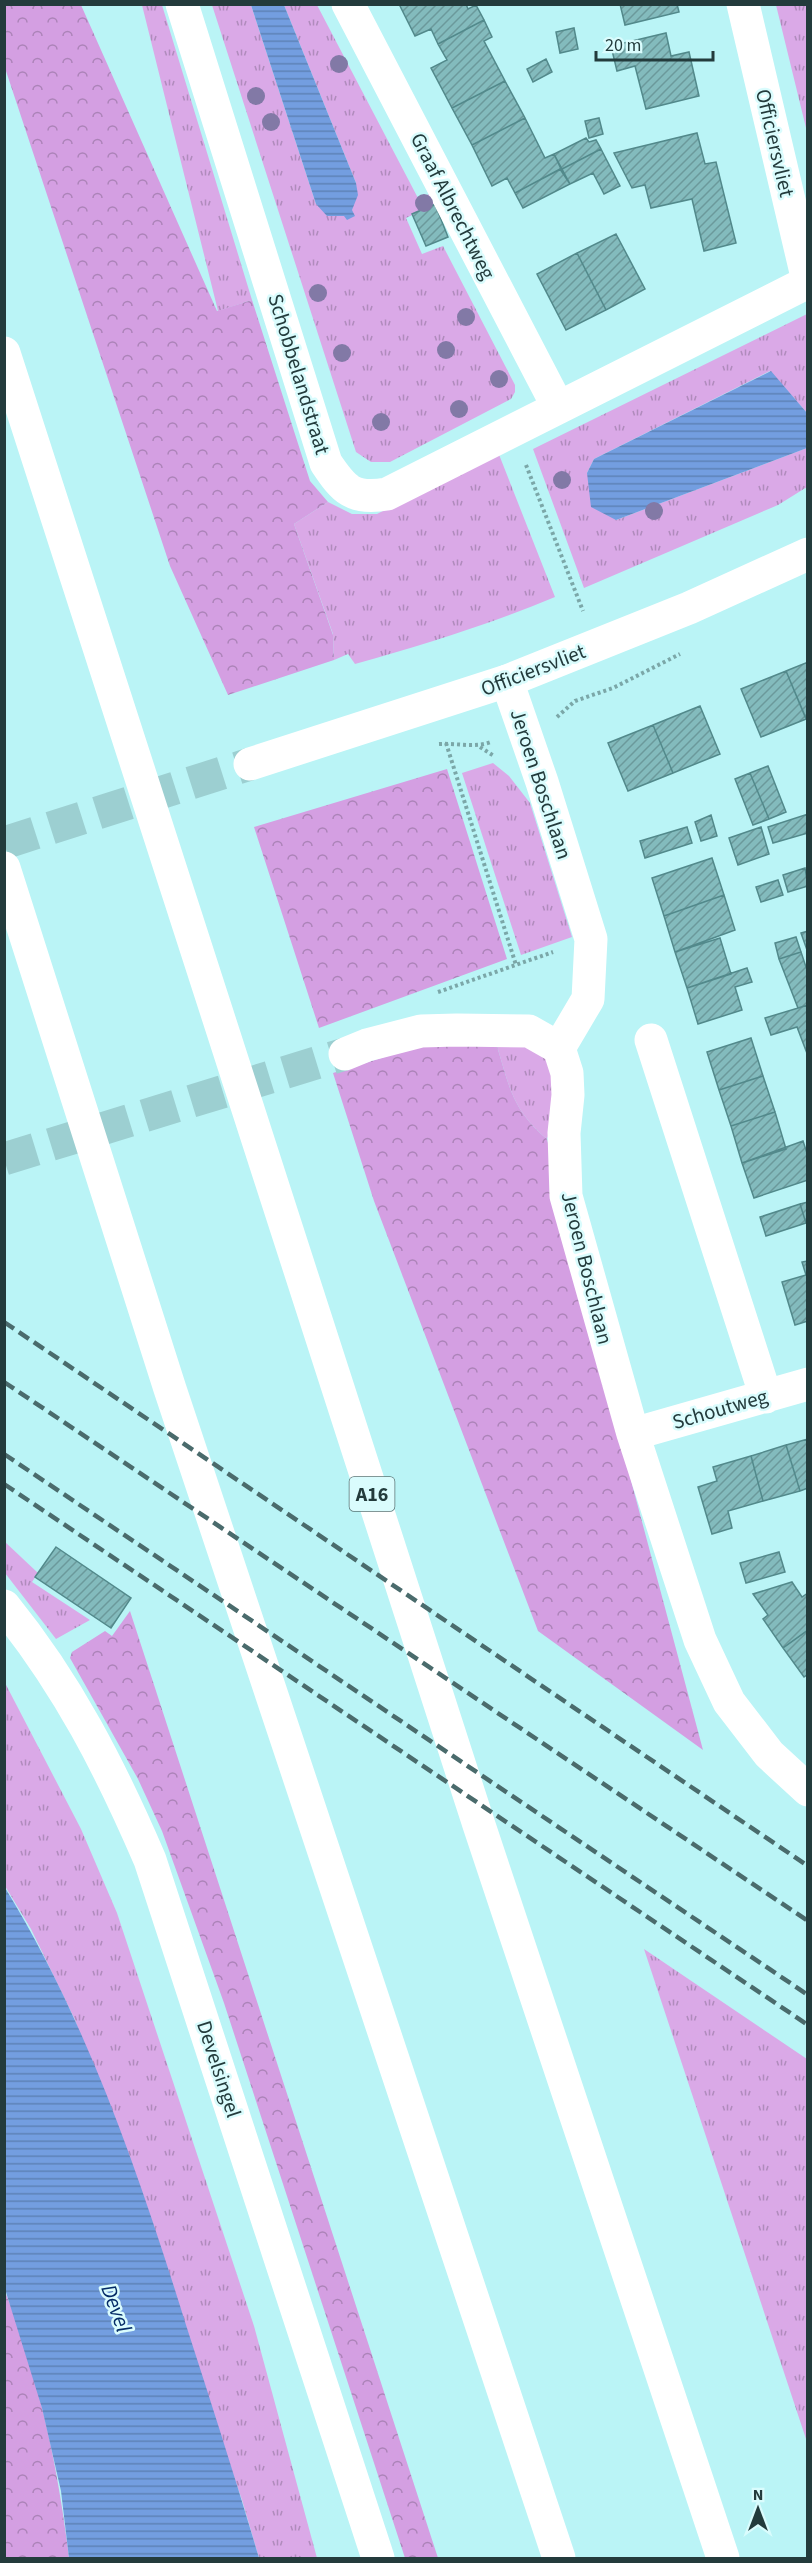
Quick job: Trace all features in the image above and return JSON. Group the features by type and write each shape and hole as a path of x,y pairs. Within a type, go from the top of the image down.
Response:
{"main road":[{"name":"Schobbelandstraat","path":"182,4 326,463 338,480 366,498 387,494 807,281"},
{"name":"Graaf Albrechtweg","path":"348,4 558,407"},
{"name":"Officiersvliet","path":"743,4 807,281"},
{"name":"A16","path":"4,353 475,1813 723,2559"},
{"name":"Officiersvliet","path":"250,764 507,681 597,646 807,554"},
{"name":"Jeroen Boschlaan","path":"507,681 525,729 591,939 588,999 559,1048 567,1073 568,1095 564,1133 566,1196 633,1434 700,1640 729,1702 769,1754 807,1790"},
{"path":"4,868 170,1389 559,2559"},
{"path":"345,1054 367,1045 421,1031 529,1031 559,1048"},
{"path":"651,1040 766,1397"},
{"name":"Schoutweg","path":"633,1434 807,1384"},
{"name":"Develsingel","path":"4,1606 41,1652 89,1732 119,1788 150,1860 378,2559"}],"path":[{"path":"430,744 480,746 554,720 575,701 613,688 513,431"},
{"path":"446,744 516,965"},
{"path":"432,994 591,939"}],"green space":[{"path":"4,5 81,5 217,311 252,300 310,481 328,502 294,524 333,635 334,660 228,695 170,566 5,68"},
{"path":"142,5 162,5 252,300 218,311"},
{"path":"212,5 251,5 316,204 334,213 342,214 352,210 356,183 284,5 317,5 419,200 429,194 435,204 406,218 422,254 443,246 515,385 515,392 511,399 390,462 371,462 356,452"},
{"path":"776,5 807,5 807,132"},
{"path":"807,314 807,413 770,371 594,459 587,473 616,520 807,448 807,487 778,505 584,588 533,449"},
{"path":"498,452 555,597 481,625 380,657 355,664 348,654 334,660 333,634 294,524 328,502 352,514 377,514"},
{"path":"493,763 509,776 530,803 572,937 521,955 462,773"},
{"path":"447,769 507,959 319,1028 254,827"},
{"path":"495,1040 530,1042 551,1060 560,1097 547,1139 525,1116 512,1094"},
{"path":"495,1040 512,1094 525,1116 547,1139 633,1488 703,1750 538,1631 374,1201 333,1073 436,1041"},
{"path":"4,1541 38,1573 32,1582 90,1620 56,1639 5,1573"},
{"path":"130,1611 438,2558 405,2558 224,2003 162,1831 138,1779 70,1658 72,1652 105,1631 112,1636"},
{"path":"4,1681 81,1829 117,1913 254,2326 317,2558 259,2558 242,2500 75,2020 31,1929 5,1886"},
{"path":"644,1949 807,2059 807,2442"},
{"path":"4,2289 27,2355 46,2422 69,2558 5,2558"}],"water":[{"path":"251,5 284,5 356,183 358,195 352,210 355,216 347,220 344,216 327,216 316,204"},
{"path":"771,371 807,413 807,448 616,520 591,507 587,473 594,459"},
{"name":"Devel","path":"4,1886 61,1990 86,2044 130,2155 259,2558 69,2558 61,2491 42,2408 5,2289"}],"building":[{"path":"399,4 466,4 468,9 476,5 484,20 438,44 431,29 415,36"},
{"path":"620,4 677,4 679,12 625,25"},
{"path":"484,20 492,37 484,41 505,81 452,108 431,68 447,60 438,44"},
{"path":"574,28 578,49 560,53 556,32"},
{"path":"666,33 671,56 689,52 699,96 646,109 635,66 617,71 611,46"},
{"path":"546,59 552,72 533,82 527,69"},
{"path":"505,81 525,118 472,145 452,108"},
{"path":"525,118 545,158 554,154 561,169 515,193 507,178 492,186 472,145"},
{"path":"599,118 603,134 589,138 585,121"},
{"path":"697,133 705,164 716,162 736,243 704,251 692,199 651,208 645,185 632,188 614,153"},
{"path":"586,138 589,142 596,140 601,149 562,169 554,154"},
{"path":"601,149 620,186 604,194 593,173 570,184 562,169"},
{"path":"560,169 570,184 523,208 515,193"},
{"path":"435,204 448,237 426,246 412,214"},
{"path":"616,234 645,289 606,310 577,253"},
{"path":"577,253 606,310 566,330 537,274"},
{"path":"808,662 808,723 786,671"},
{"path":"786,671 806,719 761,737 741,689"},
{"path":"700,706 720,754 673,773 653,725"},
{"path":"653,725 673,773 628,791 608,743"},
{"path":"768,766 786,812 769,819 750,773"},
{"path":"750,773 769,819 753,825 735,779"},
{"path":"808,814 808,833 773,843 768,827"},
{"path":"711,815 717,836 701,841 695,822"},
{"path":"687,827 692,843 645,858 640,841"},
{"path":"761,827 769,854 738,865 729,838"},
{"path":"712,858 724,895 664,916 652,878"},
{"path":"805,868 808,886 788,892 783,875"},
{"path":"778,880 783,895 761,902 756,887"},
{"path":"724,895 735,930 675,952 664,916"},
{"path":"808,931 808,950 807,950 801,933"},
{"path":"796,937 801,952 779,959 775,943"},
{"path":"720,938 731,974 687,988 675,952"},
{"path":"801,952 808,973 808,1005 798,1008 779,959"},
{"path":"747,968 752,982 735,987 742,1010 698,1024 687,988"},
{"path":"808,1005 808,1056 797,1027 771,1035 765,1018"},
{"path":"751,1038 763,1076 719,1090 707,1052"},
{"path":"763,1076 775,1112 731,1126 719,1090"},
{"path":"775,1112 786,1149 742,1163 731,1126"},
{"path":"803,1141 808,1156 808,1180 754,1198 742,1163"},
{"path":"808,1202 808,1223 806,1223 800,1204"},
{"path":"800,1204 806,1223 766,1236 760,1217"},
{"path":"808,1261 808,1321 795,1325 782,1282 806,1275 802,1262"},
{"path":"808,1439 808,1488 800,1491 786,1445"},
{"path":"786,1445 800,1491 763,1501 751,1456"},
{"path":"751,1456 763,1501 728,1511 732,1528 712,1534 698,1487 717,1481 713,1467"},
{"path":"56,1547 131,1598 111,1628 35,1577"},
{"path":"779,1552 785,1572 746,1583 740,1563"},
{"path":"792,1582 802,1597 808,1593 808,1630 783,1648 763,1619 768,1615 753,1594"},
{"path":"808,1630 808,1674 804,1677 783,1648"}],"tunnel":[{"path":"4,843 250,764"},
{"path":"4,1159 345,1054"}],"railway":[{"path":"4,1322 808,1866"},
{"path":"4,1382 808,1921"},
{"path":"4,1454 808,1995"},
{"path":"4,1484 808,2025"}]}
